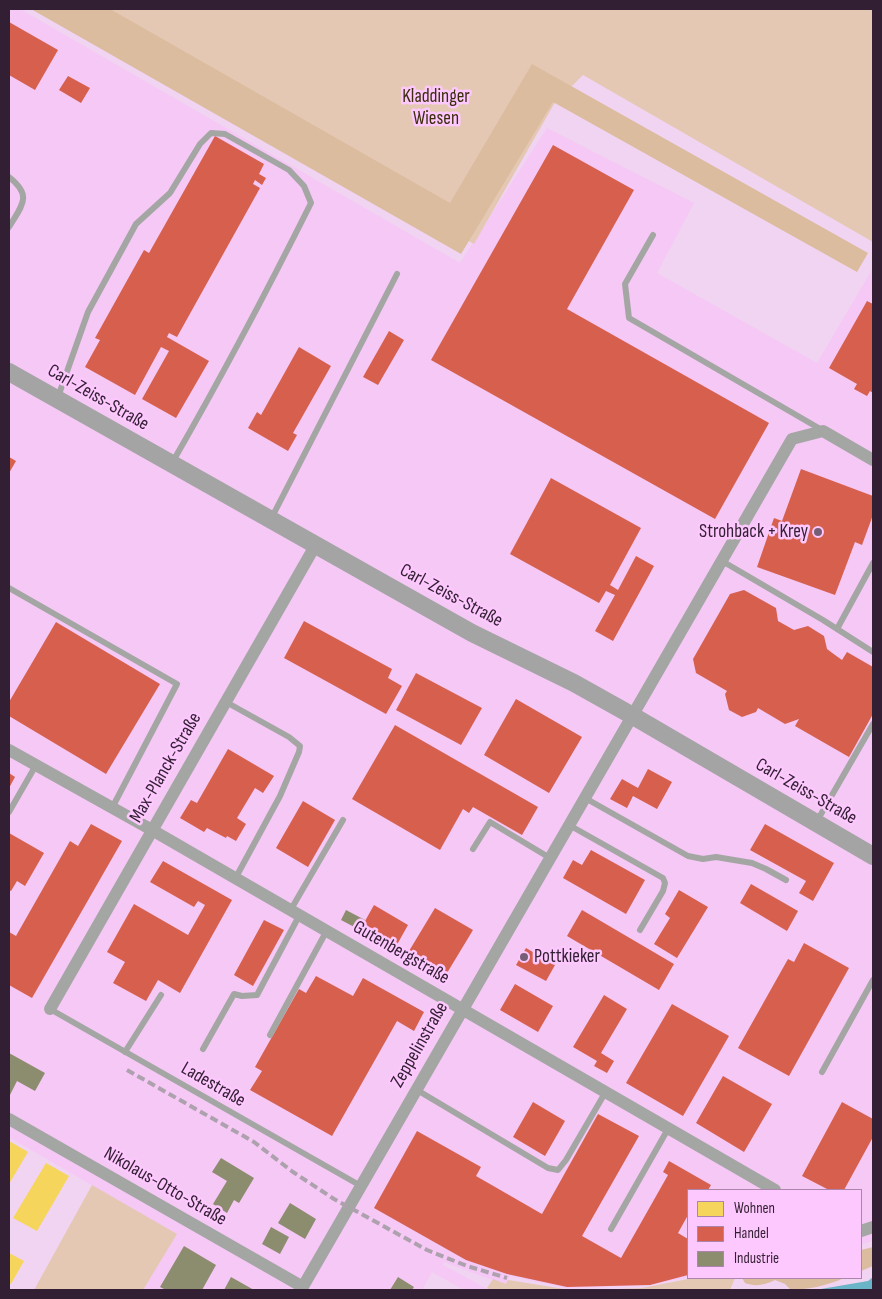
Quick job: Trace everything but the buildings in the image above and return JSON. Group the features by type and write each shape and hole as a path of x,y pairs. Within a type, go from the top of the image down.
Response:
{"main road":[{"name":"Carl-Zeiss-Straße","path":"9,372 472,633 574,683 870,852"}],"street":[{"path":"823,431 873,460"},
{"name":"Zeppelinstraße","path":"302,1288 792,438 823,431"},
{"name":"Max-Planck-Straße","path":"50,1010 315,546"},
{"name":"Gutenbergstraße","path":"9,750 152,830 773,1189"},
{"name":"Nikolaus-Otto-Straße","path":"9,1119 302,1288"}],"lane":[{"path":"58,399 88,312 136,224 170,192 200,144 212,133 225,134 268,157 289,170 304,186 312,203 223,373 171,464"},
{"path":"9,177 18,184 23,192 24,200 9,227"},
{"path":"653,235 625,284 629,318 823,431"},
{"path":"270,520 397,274"},
{"path":"722,561 873,652"},
{"path":"837,629 873,563"},
{"path":"9,588 177,684 112,808"},
{"path":"226,702 289,737 300,746 280,796 235,879"},
{"path":"816,822 873,724"},
{"path":"9,812 36,765"},
{"path":"585,798 688,856 703,859 716,857 752,863 786,880"},
{"path":"203,1049 234,994 242,996 257,995 294,913 343,820"},
{"path":"472,849 490,822 550,858"},
{"path":"569,825 663,878 665,883 663,891 640,930"},
{"path":"270,1035 326,932"},
{"path":"822,1072 873,980"},
{"path":"125,1052 161,995"},
{"name":"Ladestraße","path":"50,1010 361,1186"},
{"path":"417,1090 548,1168 558,1170 566,1160 605,1093"},
{"path":"611,1229 668,1128"}],"shaded area":[{"path":"9,9 20,9 460,263 547,128 694,203 657,273 817,363 873,268 873,1241 862,1244 862,1189 687,1189 687,1277 650,1285 567,1288 510,1276 506,1284 444,1262 443,1265 489,1290 464,1290 432,1272 422,1290 143,1290 176,1234 9,1137"},
{"path":"31,9 110,9 450,203 532,64 868,253 857,272 553,102 461,254"},
{"path":"873,1247 873,1266 862,1271 862,1250"},
{"path":"743,1279 842,1279 818,1287 791,1290 785,1284 775,1280 756,1285 745,1283"}],"green space":[{"name":"Kladdinger Wiesen","path":"64,9 873,9 873,242 583,75 554,104 474,244"},
{"path":"92,1185 177,1234 143,1290 34,1290"},
{"path":"493,1279 506,1284 508,1280 564,1289 594,1290 491,1290 487,1288"},
{"path":"688,1279 735,1279 730,1290 594,1290 642,1288"}],"water":[{"path":"873,1277 873,1290 815,1290 868,1281"}],"railway":[{"path":"127,1070 254,1142 293,1172 334,1199 427,1250 467,1266 507,1278"}],"place":[{"name":"Strohback + Krey","path":"818,532"},
{"name":"Pottkieker","path":"524,957"}]}
